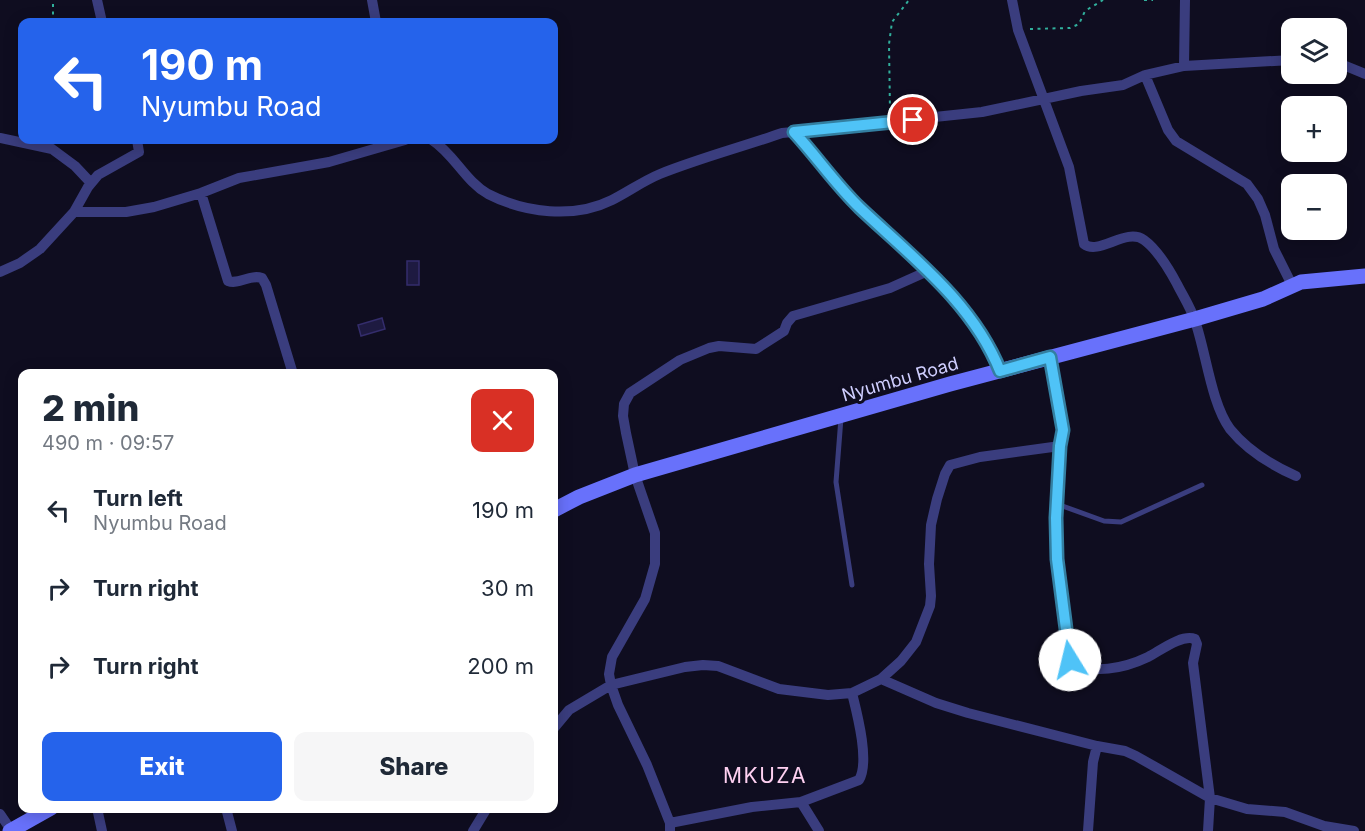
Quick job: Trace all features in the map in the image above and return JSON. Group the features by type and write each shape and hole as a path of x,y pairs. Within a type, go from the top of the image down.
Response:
{"street":[{"path":"97,0 101,18"},
{"path":"372,0 375,18"},
{"path":"1012,0 1018,30 1069,167 1084,244 1094,248 1120,239 1133,237 1144,240 1168,267 1195,319 1217,401 1229,427 1245,446 1272,465 1296,476"},
{"path":"1184,66 1185,0"},
{"path":"439,144 486,193 504,201 565,213 586,210 611,201 658,174 782,133 982,112 1044,98 1123,85 1145,75 1184,66 1281,61"},
{"path":"1347,67 1365,74"},
{"path":"1145,75 1163,120 1176,141 1247,184 1258,199 1274,249 1292,285"},
{"path":"794,132 851,199 928,271 971,318 993,353 1000,371"},
{"path":"0,138 18,142"},
{"path":"28,144 52,149 75,166 91,183"},
{"path":"0,272 20,263 39,249 74,212 91,183 107,170 136,155 139,152 138,144"},
{"path":"74,212 126,212 154,207 201,193 239,178 329,162 391,144"},
{"path":"201,193 228,281 234,283 256,276 262,278 291,369"},
{"path":"852,693 860,735 863,774 859,780 801,802 752,807 670,827 647,765 618,705 609,674 612,657 645,599 655,564 655,533 635,475 623,416 624,404 630,393 658,375 666,367 709,348 719,346 756,349 776,338 784,331 788,322 800,313 890,288 928,271"},
{"name":"Nyumbu Road","path":"558,508 635,475 1050,357 1195,319 1263,299 1292,285 1365,276"},
{"path":"1050,357 1063,430 1057,504 1057,559 1070,660 1078,666 1106,669 1145,659 1186,638 1195,639 1197,644 1193,663 1210,798 1208,831"},
{"path":"558,723 569,710 611,685 685,667 718,666 779,689 828,695 852,693 880,679 901,661 916,642 930,606 931,525 937,499 950,465 980,457 1060,446"},
{"path":"880,679 936,703 968,713 1125,752 1210,798 1247,809 1285,812 1324,826 1354,831"},
{"path":"1088,831 1097,746"},
{"path":"801,802 819,831"},
{"path":"0,814 10,831 42,813"},
{"path":"98,813 102,831"},
{"path":"227,813 232,831"},
{"path":"473,831 484,813"}],"lane":[{"path":"841,416 836,482 852,585"},
{"path":"1057,504 1104,521 1121,522 1202,485"}],"path":[{"path":"53,0 53,18"},
{"path":"890,123 888,44 892,22 909,0"},
{"path":"1018,30 1076,26 1085,11 1103,0"},
{"path":"1144,0 1154,0"}],"building":[{"path":"407,261 419,261 419,285 407,285"},
{"path":"382,318 385,329 361,336 358,325"}],"district":[{"name":"MKUZA","path":"765,775"}],"route":[{"path":"913,120 794,132 843,191 928,271 971,318 993,353 1000,371 1050,357 1063,430 1056,518 1057,559 1070,660"}]}
